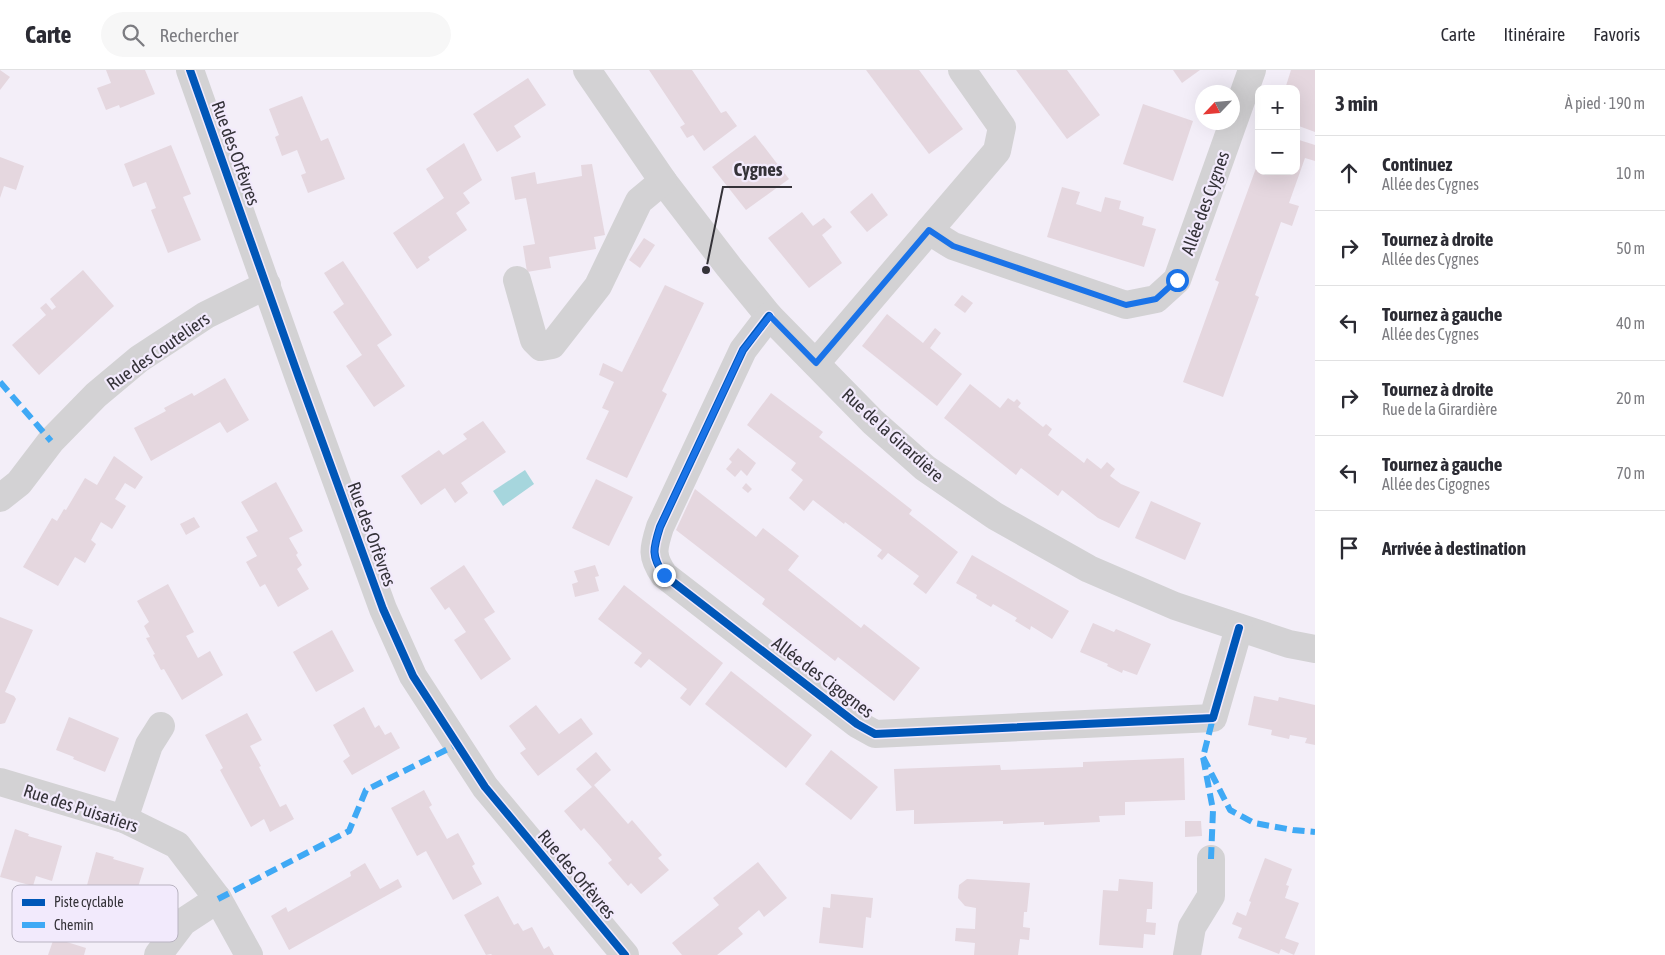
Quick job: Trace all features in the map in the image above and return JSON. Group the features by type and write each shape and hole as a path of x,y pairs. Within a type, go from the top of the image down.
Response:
{"street":[{"name":"Rue des Orfèvres","path":"190,70 383,609 413,676 485,787 625,955"},
{"name":"Rue de la Girardière","path":"587,70 663,181 729,267 770,316 873,422 925,468 995,516 1089,569 1175,606 1289,644 1315,650"},
{"path":"816,363 997,151 1002,126 962,70"},
{"name":"Allée des Cygnes","path":"929,230 953,246 1126,305 1156,299 1177,280 1252,70"},
{"path":"517,280 534,340 541,347 552,345 598,286 638,201 663,181"},
{"name":"Rue des Couteliers","path":"0,498 19,483 51,441 96,395 139,359 206,315 267,285"},
{"name":"Allée des Cigognes","path":"770,316 743,350 660,527 653,547 657,565 664,575 858,724 875,734 1213,718 1239,628"},
{"path":"124,818 149,745 161,726"},
{"name":"Rue des Puisatiers","path":"0,782 124,818 177,845 218,899 250,955"},
{"path":"1187,955 1192,927 1211,896 1212,859"},
{"path":"178,929 183,922 218,899"},
{"path":"158,955 168,942"}],"water":[{"path":"525,470 534,484 503,506 493,491"}],"building":[{"path":"0,70 10,77 0,90"},
{"path":"106,70 145,70 155,94 120,108 119,105 106,110 97,88 111,83"},
{"path":"649,70 692,70 721,113 726,111 737,126 704,151 693,135 687,138 680,127 685,124"},
{"path":"866,70 919,70 963,129 929,154"},
{"path":"1016,70 1067,70 1100,115 1067,139"},
{"path":"1173,70 1200,70 1182,83"},
{"path":"1291,70 1315,70 1315,132 1300,126 1300,85 1286,85"},
{"path":"528,78 546,105 514,126 521,137 497,152 473,114"},
{"path":"302,96 321,141 328,138 345,179 308,193 301,175 306,173 297,150 282,156 275,137 279,135 269,109"},
{"path":"1143,104 1193,121 1173,181 1123,164"},
{"path":"755,135 789,179 746,210 712,167"},
{"path":"1300,140 1315,145 1315,161 1305,158 1300,172"},
{"path":"464,143 482,180 463,193 470,203 456,213 467,230 428,257 430,260 417,269 393,233 444,198 426,169"},
{"path":"171,145 191,194 183,197 201,240 168,253 151,210 156,208 146,182 133,187 124,164"},
{"path":"0,157 24,166 16,190 4,186 0,198"},
{"path":"592,164 605,235 594,237 596,249 549,257 551,268 527,272 523,246 535,244 526,198 515,200 511,177 535,172 537,184 582,176 581,165"},
{"path":"1255,171 1255,175 1299,175 1289,203 1299,206 1292,226 1281,222 1255,295 1259,297 1223,397 1183,382 1219,282 1215,280"},
{"path":"1062,187 1080,192 1076,204 1101,212 1105,197 1121,201 1119,209 1144,217 1142,225 1156,229 1144,267 1047,237"},
{"path":"872,193 888,215 867,232 850,212"},
{"path":"802,212 813,226 824,218 832,227 822,235 842,263 809,288 768,238"},
{"path":"644,238 655,245 640,268 629,260"},
{"path":"343,261 392,335 377,345 405,386 374,407 346,366 362,355 333,312 344,304 324,273"},
{"path":"83,270 114,306 39,375 12,345 46,315 40,308 46,303 52,310 56,307 50,299"},
{"path":"665,285 704,303 662,391 667,394 627,478 586,459 609,411 602,408 614,382 599,375 603,363 622,372"},
{"path":"962,295 973,303 965,313 954,305"},
{"path":"887,314 923,343 935,328 941,333 930,348 962,374 937,406 862,346"},
{"path":"225,378 249,420 227,433 220,422 151,461 134,428 166,411 164,408 192,393 194,396"},
{"path":"970,384 1000,408 1008,398 1014,402 1017,399 1021,403 1018,407 1043,427 1046,424 1052,429 1048,435 1084,463 1087,458 1101,469 1107,462 1115,469 1110,476 1121,484 1140,492 1119,528 1098,518 1062,490 1058,496 1021,468 1016,475 944,418"},
{"path":"771,393 823,432 819,437 912,510 909,514 958,552 926,594 913,584 919,576 888,553 882,560 877,556 882,550 845,522 844,524 813,500 804,511 789,498 803,480 791,470 796,463 747,425"},
{"path":"483,421 506,452 461,483 468,493 455,503 445,488 421,505 401,476 439,450 443,455 467,439 463,434"},
{"path":"738,448 756,463 747,476 741,470 735,477 726,469 732,462 729,459"},
{"path":"114,456 143,477 135,489 125,483 115,499 126,506 112,529 101,522 91,540 96,544 85,563 75,557 58,586 23,567 52,518 57,521 64,509 66,510 85,478 97,485"},
{"path":"596,479 633,497 609,546 572,528"},
{"path":"276,482 303,531 289,538 298,553 296,555 302,565 297,569 309,589 278,607 265,584 260,587 246,562 257,556 246,537 258,531 241,502"},
{"path":"746,483 752,489 748,493 742,488"},
{"path":"695,489 756,537 763,528 799,556 788,570 861,628 864,624 920,668 894,701 838,657 835,661 762,604 765,599 676,530"},
{"path":"1151,501 1201,523 1185,560 1135,538"},
{"path":"194,517 200,527 186,535 180,524"},
{"path":"972,555 1069,611 1052,639 1031,626 1030,630 1015,621 1017,618 993,604 991,607 976,598 977,595 956,583"},
{"path":"464,565 495,612 484,619 511,659 481,680 454,640 466,632 449,607 445,610 430,588"},
{"path":"595,565 599,576 595,577 599,591 575,597 572,584 578,582 574,571"},
{"path":"168,584 194,632 186,636 198,658 210,651 223,675 182,700 164,669 161,670 153,655 155,654 146,638 150,637 144,626 149,622 137,601"},
{"path":"624,585 723,663 690,706 680,698 687,689 649,659 641,668 634,663 642,653 598,619"},
{"path":"0,617 33,630 5,692 16,699 5,723 1,724 0,724"},
{"path":"1093,623 1114,632 1116,629 1151,644 1137,675 1123,670 1122,673 1107,666 1108,664 1080,652"},
{"path":"332,630 354,671 316,692 293,652"},
{"path":"731,671 812,735 786,768 705,704"},
{"path":"1254,696 1278,701 1279,697 1315,705 1315,745 1305,743 1307,738 1290,735 1289,739 1271,735 1272,730 1248,725"},
{"path":"536,705 559,734 581,718 593,734 538,776 520,753 526,749 509,726"},
{"path":"364,707 375,728 379,725 385,735 391,732 400,748 352,775 343,761 350,756 333,725"},
{"path":"247,713 262,740 250,746 261,766 259,767 280,807 286,804 294,819 270,832 264,819 251,827 220,770 223,768 205,735"},
{"path":"69,717 119,738 105,772 56,750"},
{"path":"831,750 878,787 851,820 805,784"},
{"path":"596,752 611,770 594,785 628,824 632,820 662,855 658,858 669,870 641,894 631,883 628,886 608,863 612,860 601,847 584,828 581,831 564,811 592,787 576,769"},
{"path":"1184,758 1185,800 1125,802 1125,815 1099,816 1100,822 1044,825 1044,822 1003,824 1003,821 914,824 914,810 896,811 894,769 1000,765 1001,770 1083,767 1083,762"},
{"path":"424,790 432,805 429,807 447,839 458,833 475,864 472,866 482,884 453,900 426,851 417,856 391,808"},
{"path":"1185,821 1201,821 1202,836 1185,837"},
{"path":"15,829 29,834 28,836 62,846 52,881 36,876 33,885 29,885 0,877"},
{"path":"96,852 144,868 139,885 87,885"},
{"path":"1265,858 1292,869 1286,885 1289,886 1285,898 1299,903 1285,938 1299,943 1294,955 1281,949 1279,954 1238,938 1242,928 1232,924 1237,912 1246,916 1251,902 1249,901"},
{"path":"758,862 787,898 764,917 759,910 738,928 743,934 717,955 682,955 672,943 719,905 713,898"},
{"path":"365,863 380,889 398,879 402,887 289,950 271,916 286,907 288,912 351,876 350,872"},
{"path":"967,879 1030,883 1027,912 1024,912 1023,927 1030,928 1029,940 1020,939 1018,955 974,955 975,943 955,941 956,928 975,929 976,908 965,906 958,898 959,885"},
{"path":"1119,879 1153,882 1152,909 1147,909 1146,922 1156,923 1155,935 1144,934 1143,948 1099,945 1103,890 1118,891"},
{"path":"831,894 873,898 871,918 866,917 863,948 819,943 823,907 830,908"},
{"path":"498,896 514,925 518,923 523,931 532,927 544,949 549,946 554,955 486,955 464,915"},
{"path":"53,942 67,942 86,948 84,955 48,955"}],"marked path":[{"path":"0,382 51,441"},
{"path":"1211,859 1213,810 1203,757 1213,718"},
{"path":"218,899 349,831 366,790 458,744"},
{"path":"1203,757 1230,810 1254,823 1315,832"}],"cycle path":[{"path":"190,70 383,609 413,676 485,787 625,955"},
{"path":"769,316 743,350 660,527 654,552 655,557 664,575 857,724 875,734 1213,718 1239,628"}],"place":[{"name":"Cygnes","path":"706,270"}],"route":[{"path":"664,575 657,565 653,547 660,527 743,350 770,316 816,363 929,230 953,246 1126,305 1156,299 1177,280"}]}
